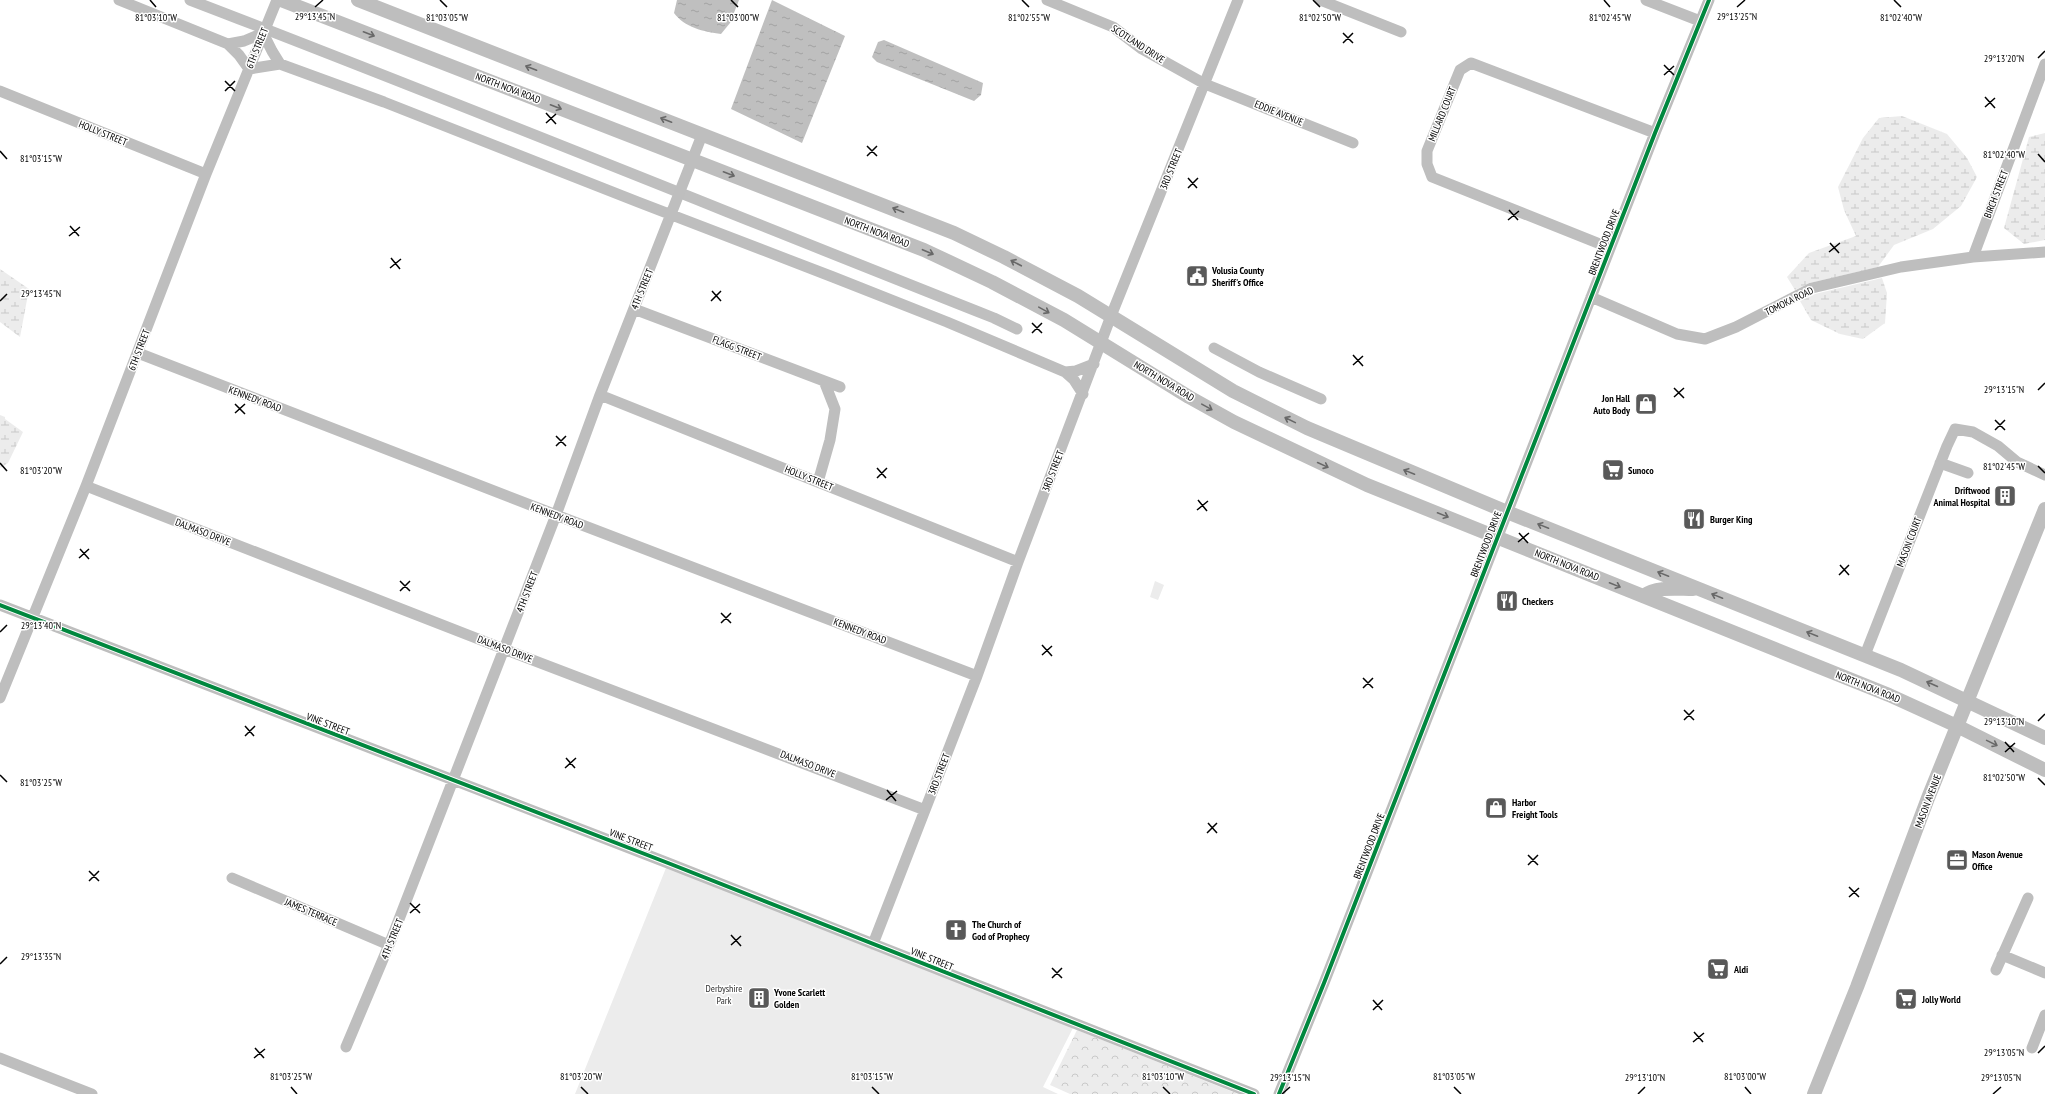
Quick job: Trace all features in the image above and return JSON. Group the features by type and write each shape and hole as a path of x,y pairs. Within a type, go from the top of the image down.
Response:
{"main road":[{"name":"NORTH NOVA ROAD","path":"281,0 690,166 958,265 1044,309 1193,399 1270,440 1367,485 1889,695 1957,726 2045,770"},
{"path":"358,0 894,208 960,236 1004,257 1111,316 1196,369 1265,408 1352,448 1507,512 1865,655 1968,700 2045,738"},
{"name":"MASON AVENUE","path":"1814,1094 1957,726 2045,509"},
{"path":"1643,596 1649,592 1660,589 1699,589"}],"street":[{"path":"119,0 228,44 239,55 249,69 280,64 384,102 936,317 1065,372 1074,380 1083,394"},
{"name":"6TH STREET","path":"0,698 31,617 86,486 206,174 277,0"},
{"name":"SCOTLAND DRIVE","path":"1046,0 1113,27 1142,49 1205,84"},
{"name":"3RD STREET","path":"873,944 977,676 1018,562 1083,394 1111,316 1238,0"},
{"path":"1320,0 1401,32"},
{"path":"1646,0 1700,21"},
{"name":"BRENTWOOD DRIVE","path":"1279,1094 1498,537 1654,133 1709,0"},
{"path":"228,44 244,41 263,33 280,64"},
{"name":"MILLARD COURT","path":"1610,248 1432,177 1426,164 1427,151 1460,70 1471,63 1654,133"},
{"name":"BIRCH STREET","path":"1973,257 2045,64"},
{"name":"EDDIE AVENUE","path":"1205,84 1353,143"},
{"name":"HOLLY STREET","path":"0,91 206,174"},
{"name":"4TH STREET","path":"346,1047 390,946 556,515 600,395 702,134"},
{"name":"TOMOKA ROAD","path":"1591,297 1677,334 1705,339 1736,327 1812,288 1901,267 1973,257 2045,252"},
{"name":"FLAGG STREET","path":"634,309 840,387"},
{"name":"KENNEDY ROAD","path":"138,353 977,676"},
{"path":"1065,372 1076,371 1094,364"},
{"path":"818,482 830,440 835,409 824,381"},
{"name":"HOLLY STREET","path":"600,395 1018,562"},
{"name":"MASON COURT","path":"1865,655 1940,463 1955,429 1973,432 1998,446 2017,462 2045,474"},
{"path":"1940,463 1968,473"},
{"name":"DALMASO DRIVE","path":"86,486 504,650 848,779 925,810"},
{"name":"VINE STREET","path":"0,605 873,944 1254,1094"},
{"name":"JAMES TERRACE","path":"232,878 390,946"},
{"path":"1996,970 2028,898"},
{"path":"2002,955 2045,972"},
{"path":"2032,1048 2045,1015"},
{"path":"0,1058 92,1094"}],"green space":[{"path":"1902,116 1947,134 1967,158 1977,177 1961,206 1933,229 1894,245 1878,267 1810,283 1795,290 1787,277 1809,253 1856,236 1844,210 1838,187 1863,138 1879,118"},
{"path":"2045,133 2045,240 2024,244 2004,228 2029,137"},
{"path":"0,269 29,289 20,337 0,322"},
{"path":"1882,278 1887,293 1885,323 1863,339 1840,334 1811,320 1800,301 1815,294"},
{"path":"0,415 5,417 5,419 23,432 8,463 0,468"},
{"path":"1155,581 1164,585 1158,600 1150,597"},
{"name":"Derbyshire Park","path":"668,863 1075,1024 1043,1087 1058,1094 575,1094"},
{"path":"1077,1030 1238,1094 1070,1094 1050,1085"}],"water":[{"path":"677,0 739,0 730,23 721,34 701,30 683,22 674,13"},
{"path":"772,0 845,36 802,143 731,109"},
{"path":"884,40 983,83 981,95 974,101 877,62 872,57 878,42"}],"waterway":[{"path":"190,0 391,78 994,318 1017,329"},
{"path":"1214,348 1259,372 1321,399"}],"cycle path":[{"path":"1279,1094 1324,983 1655,133 1709,0"},
{"path":"0,605 668,863 1254,1094"}],"place":[{"name":"Volusia County Sheriff's Office","path":"1197,276"},
{"name":"Jon Hall Auto Body","path":"1646,404"},
{"name":"Sunoco","path":"1613,470"},
{"name":"Driftwood Animal Hospital","path":"2005,496"},
{"name":"Burger King","path":"1694,519"},
{"name":"Checkers","path":"1507,601"},
{"name":"Harbor Freight Tools","path":"1496,808"},
{"name":"Mason Avenue Office","path":"1957,860"},
{"name":"The Church of God of Prophecy","path":"956,930"},
{"name":"Aldi","path":"1718,969"},
{"name":"Yvone Scarlett Golden","path":"759,998"},
{"name":"Jolly World","path":"1906,999"}]}
